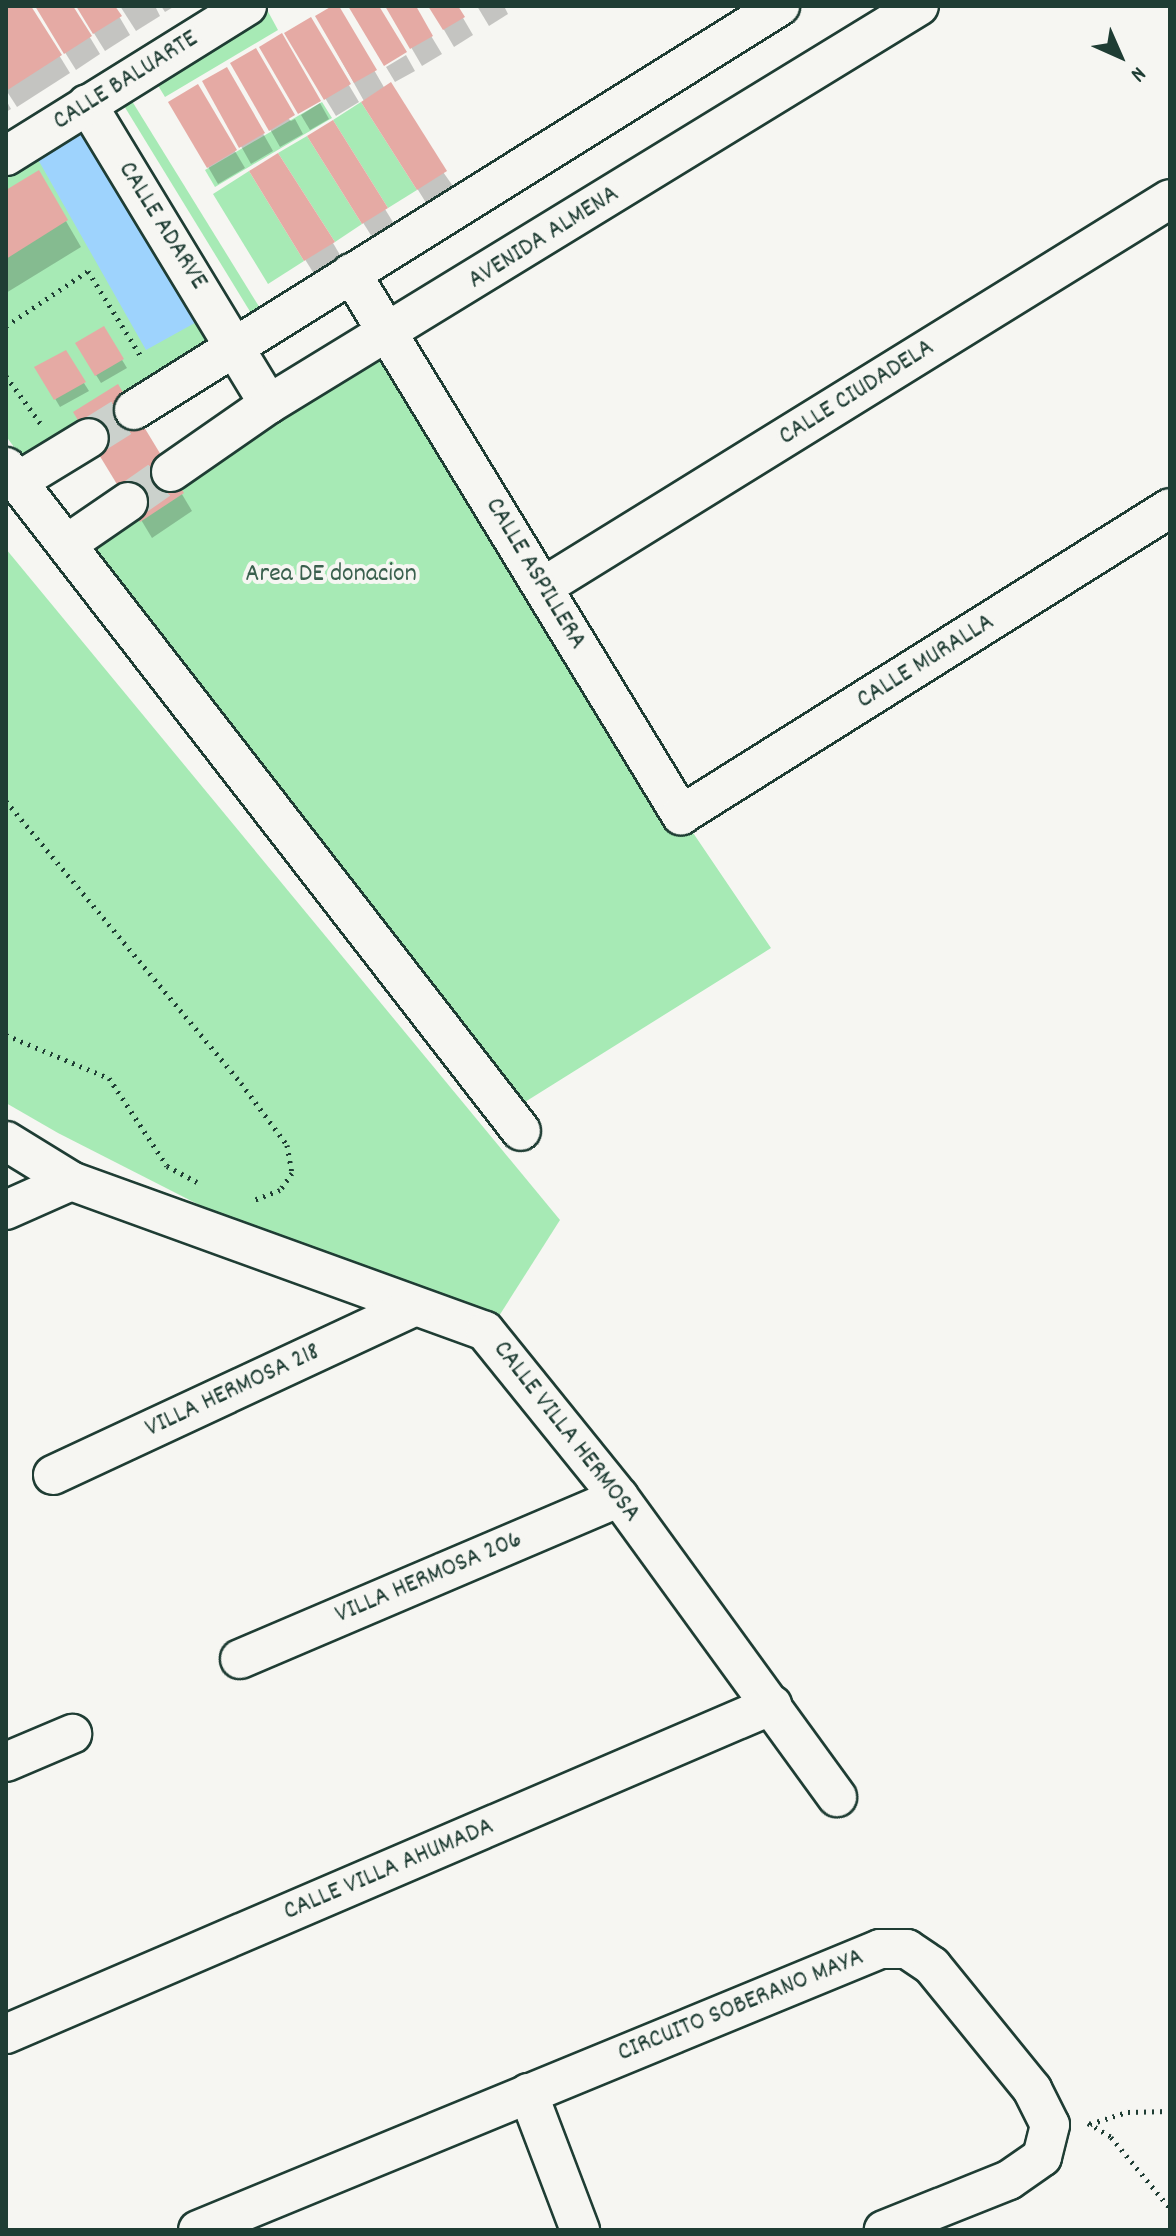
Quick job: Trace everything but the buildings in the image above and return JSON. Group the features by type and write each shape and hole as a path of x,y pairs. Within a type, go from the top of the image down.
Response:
{"street":[{"name":"CALLE BALUARTE","path":"6,156 247,6"},
{"path":"134,410 780,6"},
{"name":"AVENIDA ALMENA","path":"171,472 269,404 919,6"},
{"name":"CALLE ADARVE","path":"87,104 269,404"},
{"name":"CALLE CIUDADELA","path":"543,587 1170,199"},
{"name":"CALLE ASPILLERA","path":"351,273 681,815"},
{"path":"89,438 12,474 521,1131"},
{"path":"67,544 128,502"},
{"name":"CALLE MURALLA","path":"681,815 1170,508"},
{"name":"CALLE VILLA HERMOSA","path":"6,1141 71,1181 485,1331 619,1497 837,1797"},
{"path":"6,1210 71,1181"},
{"name":"VILLA HERMOSA 218","path":"53,1475 413,1307"},
{"name":"VILLA HERMOSA 206","path":"240,1659 619,1497"},
{"name":"CALLE VILLA AHUMADA","path":"6,2034 772,1705"},
{"path":"6,1762 72,1734"},
{"name":"CIRCUITO SOBERANO MAYA","path":"198,2230 880,1949 907,1949 932,1966 1022,2077 1050,2125"},
{"path":"528,2093 580,2230"},
{"path":"884,2230 1009,2180 1042,2157 1050,2125"}],"path":[{"path":"6,326 88,271 145,363"},
{"path":"6,376 43,427 55,419"},
{"path":"6,801 241,1083 287,1145 292,1173 280,1190 255,1202 241,1197"},
{"path":"6,1035 109,1078 167,1166 212,1187"},
{"path":"1090,2124 1128,2112 1170,2111"},
{"path":"1050,2125 1064,2120 1090,2124 1111,2137 1170,2208"}],"green space":[{"path":"265,6 278,30 165,97 148,69"},
{"path":"127,93 263,313 254,318 118,96"},
{"path":"322,102 332,118 215,187 205,170"},
{"path":"361,102 417,190 388,208 333,120"},
{"path":"87,104 236,347 32,472 6,436 6,156"},
{"path":"307,136 362,224 335,242 278,153"},
{"path":"249,171 304,261 268,284 213,194"},
{"name":"Area DE donacion","path":"389,333 681,815 771,948 509,1112 83,535"},
{"path":"6,549 560,1220 499,1316 410,1288 221,1216 6,1103"}],"water":[{"path":"89,124 202,319 146,350 36,156"}],"tunnel":[{"path":"89,438 134,410"},
{"path":"128,502 171,472"}]}
